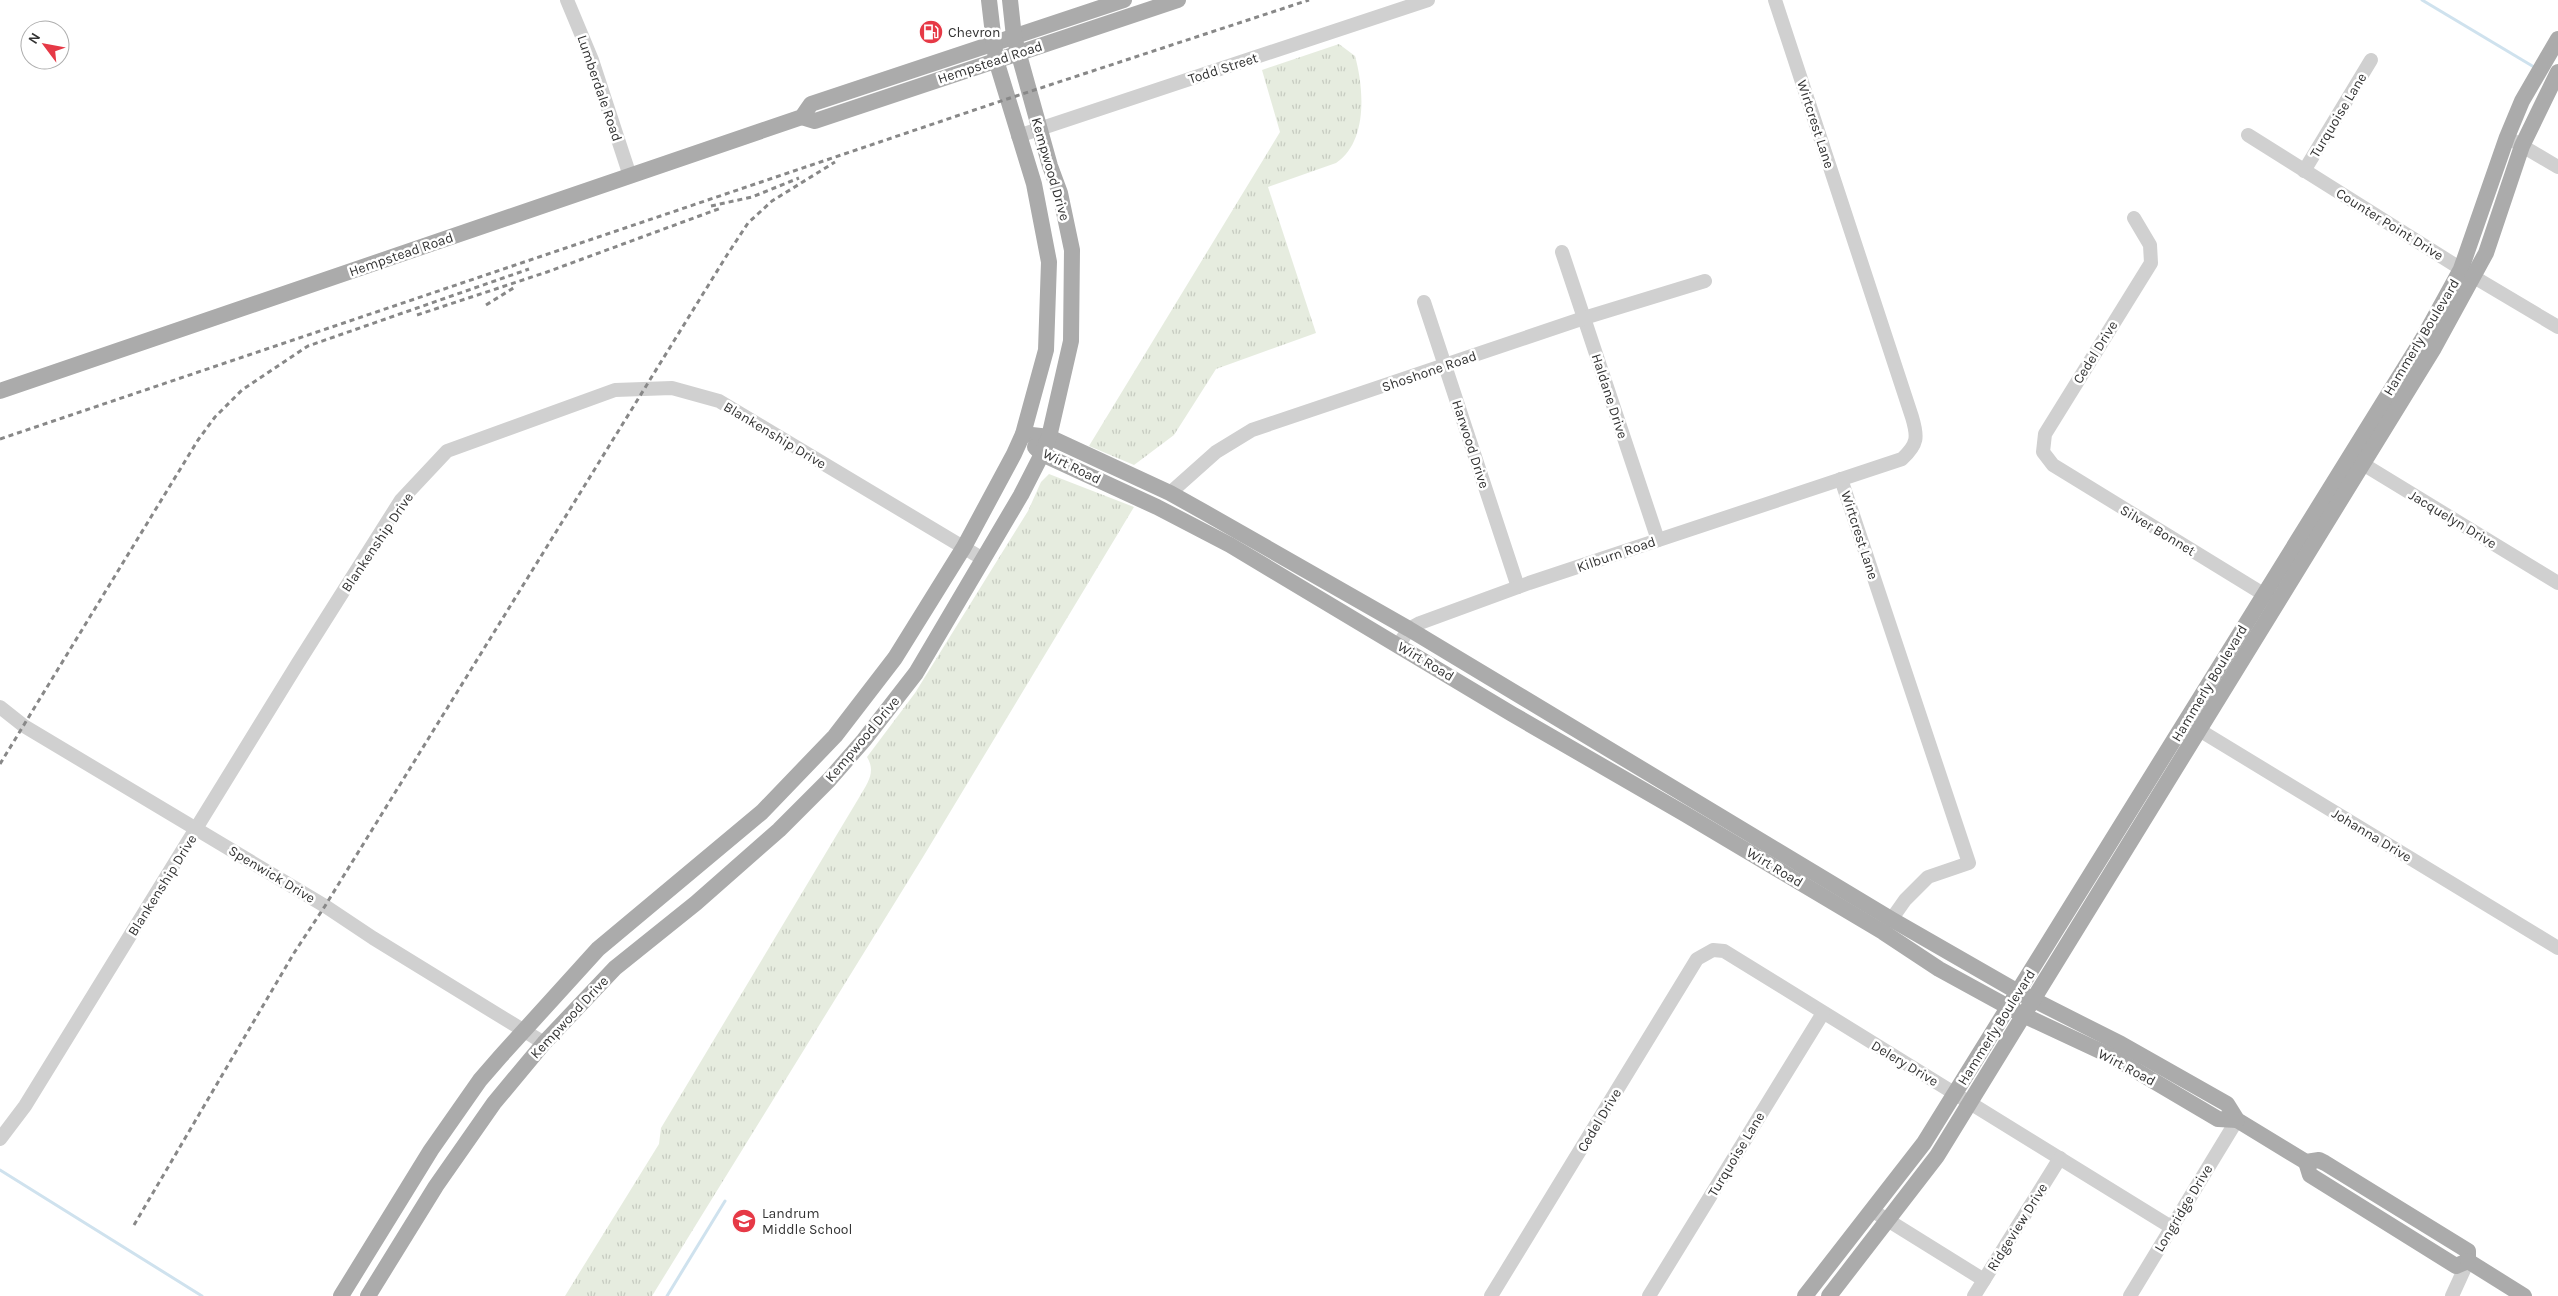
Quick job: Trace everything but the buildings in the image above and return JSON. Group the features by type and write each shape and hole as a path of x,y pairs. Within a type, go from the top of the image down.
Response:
{"main road":[{"name":"Kempwood Drive","path":"341,1296 431,1150 480,1080 524,1030 598,949 762,812 809,766 835,736 895,658 964,548 1000,483 1023,434 1046,350 1049,262 1034,184 1018,136 995,52 989,0"},
{"name":"Kempwood Drive","path":"368,1296 417,1217 494,1103 544,1043 615,968 736,869 829,780 864,740 916,672 1021,495 1050,438 1071,341 1072,250 1060,193 1050,166 1014,37 1010,0"},
{"name":"Hempstead Road","path":"0,390 802,117 815,121 995,52 1014,37 1124,0"},
{"name":"Hempstead Road","path":"995,52 1019,53 1178,0"},
{"name":"Hammerly Boulevard","path":"1828,1296 1933,1163 1970,1103 2025,995 2193,726 2278,603 2434,348 2468,273 2506,137 2522,101 2558,39"},
{"name":"Hammerly Boulevard","path":"2193,726 2264,594 2348,456 2422,340 2468,273 2498,222 2522,146 2558,72"},
{"path":"1048,279 1072,277"},
{"name":"Wirt Road","path":"1023,434 1050,438 1170,493 1409,629 1887,926 1940,969 2016,1012 2112,1057 2218,1118 2237,1120 2306,1162 2310,1175 2456,1266 2468,1261 2524,1296"},
{"name":"Wirt Road","path":"1023,434 1042,454 1198,527 1399,644 1512,714 1887,926 2121,1044 2227,1104 2237,1120"},
{"name":"Hammerly Boulevard","path":"1805,1296 1924,1143 1955,1094 2016,1012"},
{"path":"397,1205 417,1217"}],"street":[{"name":"Lumberdale Road","path":"568,0 592,60 630,176"},
{"name":"Todd Street","path":"1018,136 1428,0"},
{"name":"Wirtcrest Lane","path":"1775,0 1917,434 1913,449 1902,459 1841,478 1969,863 1928,877 1887,926"},
{"name":"Turquoise Lane","path":"2304,171 2371,60"},
{"name":"Counter Point Drive","path":"2248,136 2558,327"},
{"path":"2506,137 2558,167"},
{"name":"Cedel Drive","path":"2043,452 2045,434 2150,263 2152,254 2150,245 2134,218"},
{"name":"Haldane Drive","path":"1562,252 1658,540"},
{"name":"Shoshone Road","path":"1170,493 1216,452 1252,430 1584,318 1706,281"},
{"name":"Harwood Drive","path":"1424,302 1518,587"},
{"name":"Blankenship Drive","path":"0,1139 25,1106 197,830 298,663 402,500 447,451 615,390 672,388 719,401 982,558"},
{"name":"Silver Bonnet","path":"2043,452 2053,465 2278,603"},
{"name":"Jacquelyn Drive","path":"2348,456 2558,582"},
{"name":"Kilburn Road","path":"1409,629 1420,623 1518,587 1841,478"},
{"path":"1399,644 1409,629"},
{"name":"Spenwick Drive","path":"0,706 24,726 325,906 404,958 544,1043"},
{"name":"Johanna Drive","path":"2193,726 2558,948"},
{"name":"Cedel Drive","path":"1491,1296 1697,959 1713,950"},
{"name":"Delery Drive","path":"1713,950 1724,951 2171,1227"},
{"name":"Turquoise Lane","path":"1649,1296 1823,1013"},
{"name":"Longridge Drive","path":"2130,1296 2237,1120"},
{"name":"Ridgeview Drive","path":"1974,1296 2060,1158"},
{"path":"1873,1211 1984,1280"},
{"path":"2452,1296 2468,1261"}],"green space":[{"path":"1339,44 1355,56 1358,69 1361,114 1354,142 1346,154 1336,163 1268,187 1316,333 1216,369 1174,435 1134,465 1089,446 1280,132 1262,70"},
{"path":"1049,474 1134,507 923,857 652,1296 565,1296 659,1144 661,1128 866,786 871,772 870,762 867,757 915,693 1028,511 1041,482"}],"waterway":[{"path":"2422,0 2534,67"},
{"path":"0,1170 202,1296"},
{"path":"667,1296 725,1201"}],"railway":[{"path":"0,439 1007,99 1309,0"},
{"path":"134,1225 294,953 325,906 748,223 772,201 835,162"},
{"path":"711,206 752,197 799,178"},
{"path":"417,315 547,272 721,208"},
{"path":"0,764 198,440 215,417 242,390 308,346 529,269"},
{"path":"486,305 515,287"}],"place":[{"name":"Chevron","path":"931,32"},
{"name":"Landrum Middle School","path":"744,1221"}]}
